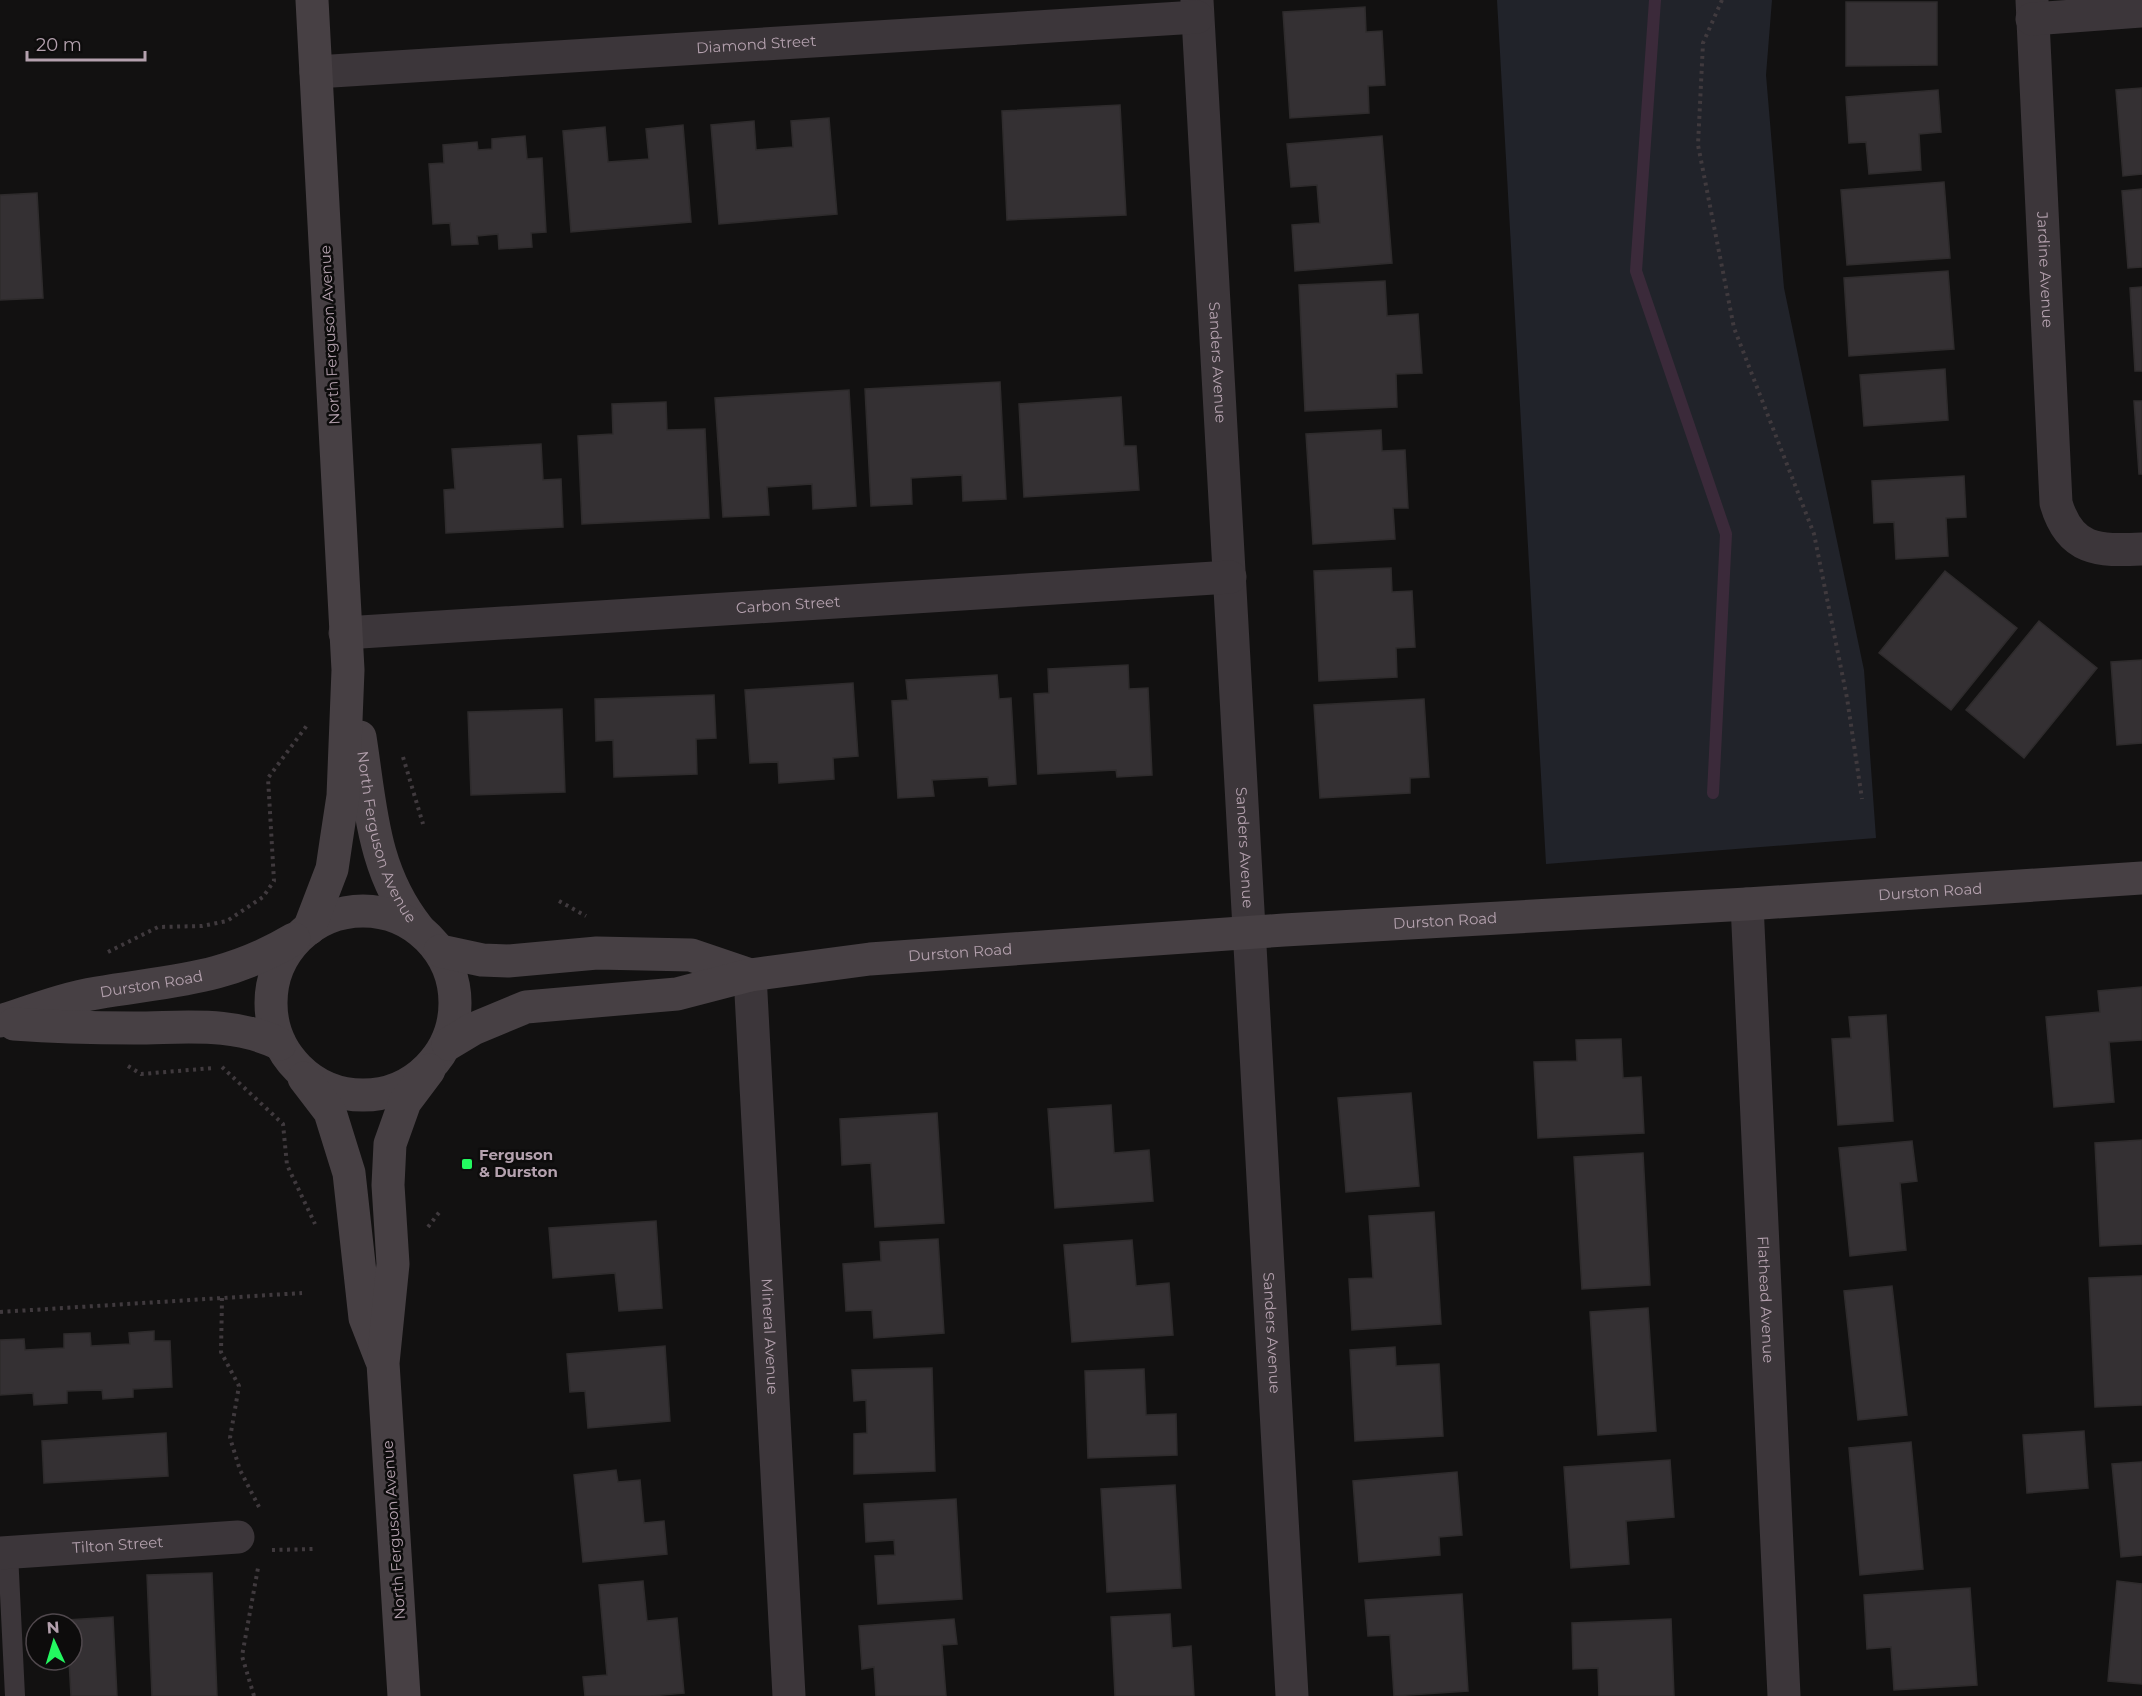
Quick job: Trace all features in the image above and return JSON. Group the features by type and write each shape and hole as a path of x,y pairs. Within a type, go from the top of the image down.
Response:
{"street":[{"name":"North Ferguson Avenue","path":"312,0 348,670 384,870 402,908 418,928"},
{"name":"Diamond Street","path":"316,72 1197,8"},
{"name":"Sanders Avenue","path":"1197,8 1292,1696"},
{"path":"2032,9 2142,11"},
{"name":"Jardine Avenue","path":"2032,9 2056,503 2062,523 2089,548 2142,549"},
{"name":"Carbon Street","path":"345,633 1230,577"},
{"name":"North Ferguson Avenue","path":"304,933 332,869 343,796 348,670"},
{"name":"Durston Road","path":"448,1044 473,1029 526,1007 677,994 750,975 870,959 1250,932 1747,904 2142,878"},
{"name":"Flathead Avenue","path":"1747,904 1784,1696"},
{"path":"356,911 389,914 418,928 440,951 454,980 456,1012 448,1044 429,1070 405,1087 377,1095 348,1095 320,1086 288,1056 271,1017 272,987 281,960 304,933 325,918 356,911"},
{"name":"Durston Road","path":"0,1022 94,993 205,977 262,958 304,933"},
{"name":"Durston Road","path":"440,951 457,952 482,960 508,962 597,953 691,955 750,975"},
{"name":"Mineral Avenue","path":"750,975 789,1696"},
{"name":"Durston Road","path":"0,1022 76,1028 203,1026 245,1030 288,1056"},
{"name":"North Ferguson Avenue","path":"288,1056 330,1112 349,1173 365,1318 383,1363"},
{"name":"North Ferguson Avenue","path":"404,1696 383,1363 393,1264 388,1185 390,1144 405,1102 429,1070"},
{"name":"Tilton Street","path":"4,1553 253,1549"}],"lane":[{"path":"4,1553 15,1696"}],"path":[{"path":"1722,0 1703,43 1698,145 1734,328 1814,534 1847,699 1862,799"},
{"path":"158,927 201,926 227,921 263,897 274,881 268,778"},
{"path":"141,1074 222,1067 283,1124 287,1165"},
{"path":"0,1312 302,1293"},
{"path":"222,1298 221,1352 239,1386 230,1438 240,1470 258,1502 259,1512"},
{"path":"254,1696 242,1656 253,1549 314,1549"}],"shaded area":[{"path":"1497,0 1772,0 1766,75 1784,288 1864,670 1876,838 1546,864"}],"building":[{"path":"1846,2 1937,2 1937,65 1846,66"},
{"path":"1365,7 1366,32 1382,31 1385,85 1368,86 1369,113 1290,118 1283,12"},
{"path":"2142,88 2142,174 2123,176 2116,90"},
{"path":"1938,90 1941,132 1919,134 1921,170 1869,174 1866,142 1849,143 1846,97"},
{"path":"1120,105 1126,215 1007,220 1002,111"},
{"path":"829,118 837,214 719,224 711,125 754,121 756,150 793,147 791,121"},
{"path":"683,125 691,222 571,232 563,131 605,127 608,162 649,159 646,129"},
{"path":"525,136 527,159 542,158 546,232 531,233 532,247 499,249 498,234 477,236 478,244 452,245 450,223 433,224 429,164 444,163 443,145 477,142 478,150 492,149 492,139"},
{"path":"1382,136 1392,263 1295,271 1292,225 1320,223 1317,185 1291,187 1287,144"},
{"path":"1944,182 1950,258 1847,265 1841,190"},
{"path":"2142,189 2142,267 2128,268 2122,191"},
{"path":"37,193 43,298 0,300 0,195"},
{"path":"1948,271 1954,349 1849,356 1844,278"},
{"path":"1385,281 1387,316 1418,314 1422,373 1396,374 1397,407 1305,411 1299,285"},
{"path":"2142,287 2142,371 2135,371 2130,288"},
{"path":"1945,369 1948,420 1864,426 1860,375"},
{"path":"1000,382 1006,499 963,501 962,475 911,478 912,504 871,506 865,389"},
{"path":"849,390 856,506 813,509 812,484 767,487 769,515 723,517 715,398"},
{"path":"1121,397 1124,446 1136,446 1139,490 1024,497 1019,404"},
{"path":"2134,401 2142,401 2142,474 2139,474"},
{"path":"666,402 667,430 705,429 709,518 582,524 578,436 613,434 612,404"},
{"path":"1381,430 1382,451 1405,450 1408,508 1393,508 1395,539 1313,544 1306,434"},
{"path":"541,444 543,480 561,479 563,527 446,533 444,490 455,489 452,449"},
{"path":"1964,476 1966,517 1946,518 1948,556 1896,559 1894,522 1874,523 1872,481"},
{"path":"1391,568 1392,592 1412,591 1415,647 1396,648 1397,677 1319,681 1314,571"},
{"path":"1945,571 2017,628 1951,710 1879,653"},
{"path":"2039,621 2097,668 2024,758 1966,710"},
{"path":"2142,660 2142,743 2117,745 2111,662"},
{"path":"1128,665 1129,689 1148,688 1152,775 1117,777 1116,770 1038,774 1034,694 1049,693 1048,669"},
{"path":"997,675 999,699 1011,698 1016,784 989,786 988,777 932,780 934,796 898,798 892,701 908,700 906,680"},
{"path":"853,683 858,756 833,758 834,779 779,783 778,762 750,763 745,690"},
{"path":"714,695 716,738 696,739 697,774 614,777 613,740 596,741 595,699"},
{"path":"1424,699 1429,777 1410,778 1410,793 1320,798 1314,705"},
{"path":"562,709 565,792 471,795 468,712"},
{"path":"2142,987 2142,1040 2109,1042 2114,1102 2054,1107 2046,1017 2100,1012 2098,991"},
{"path":"1886,1015 1893,1121 1838,1125 1832,1039 1851,1038 1849,1017"},
{"path":"1621,1039 1623,1078 1641,1077 1644,1133 1538,1138 1534,1062 1577,1061 1576,1040"},
{"path":"1411,1093 1419,1186 1346,1192 1338,1098"},
{"path":"1111,1105 1114,1153 1149,1150 1153,1201 1055,1208 1048,1109"},
{"path":"937,1113 944,1223 875,1227 871,1163 842,1165 840,1119"},
{"path":"2142,1140 2142,1244 2100,1246 2095,1143"},
{"path":"1912,1141 1917,1181 1900,1183 1906,1250 1850,1256 1839,1148"},
{"path":"1643,1153 1650,1285 1582,1289 1574,1157"},
{"path":"1434,1212 1441,1324 1352,1330 1349,1279 1373,1278 1369,1216"},
{"path":"656,1221 662,1308 619,1311 615,1273 553,1278 549,1228"},
{"path":"938,1239 944,1333 874,1338 872,1310 846,1311 843,1264 881,1261 880,1242"},
{"path":"1132,1240 1136,1286 1169,1283 1173,1335 1072,1342 1064,1245"},
{"path":"2142,1276 2142,1405 2095,1407 2089,1278"},
{"path":"1892,1286 1907,1415 1858,1420 1844,1291"},
{"path":"1648,1308 1656,1431 1598,1435 1590,1312"},
{"path":"154,1331 154,1341 170,1341 172,1387 133,1389 133,1397 103,1399 102,1390 67,1391 67,1403 34,1405 33,1393 0,1395 0,1340 24,1339 25,1350 64,1348 64,1334 90,1333 91,1346 130,1344 129,1333"},
{"path":"665,1346 670,1421 588,1428 585,1391 570,1392 567,1354"},
{"path":"1395,1347 1396,1366 1439,1364 1443,1436 1355,1441 1350,1350"},
{"path":"932,1368 935,1471 854,1474 854,1434 867,1433 866,1400 854,1401 852,1370"},
{"path":"1144,1369 1146,1415 1176,1414 1177,1455 1088,1458 1085,1371"},
{"path":"2084,1431 2088,1488 2027,1493 2023,1435"},
{"path":"166,1433 168,1476 44,1483 42,1441"},
{"path":"1911,1442 1923,1569 1860,1575 1849,1448"},
{"path":"1670,1460 1674,1517 1626,1521 1629,1564 1571,1568 1564,1467"},
{"path":"2142,1462 2142,1555 2121,1557 2112,1464"},
{"path":"616,1470 618,1482 640,1480 644,1523 664,1521 667,1554 583,1562 574,1475"},
{"path":"1457,1472 1462,1535 1439,1537 1440,1555 1359,1562 1353,1481"},
{"path":"1175,1485 1181,1588 1107,1592 1101,1489"},
{"path":"956,1499 962,1599 878,1604 875,1556 895,1555 894,1540 866,1542 864,1504"},
{"path":"212,1573 217,1696 152,1696 147,1575"},
{"path":"643,1581 647,1621 677,1618 684,1693 651,1696 585,1696 583,1677 607,1675 599,1585"},
{"path":"2117,1581 2142,1584 2142,1684 2108,1681"},
{"path":"1970,1588 1977,1685 1894,1690 1891,1647 1867,1649 1864,1595"},
{"path":"1462,1594 1468,1691 1394,1696 1390,1635 1368,1636 1365,1600"},
{"path":"1170,1614 1172,1648 1191,1646 1194,1696 1115,1696 1111,1617"},
{"path":"113,1617 117,1696 71,1696 70,1672 84,1672 84,1619"},
{"path":"954,1619 957,1644 942,1645 946,1696 876,1696 874,1667 862,1669 859,1626"},
{"path":"1671,1619 1674,1696 1599,1696 1598,1668 1573,1669 1572,1623"}],"waterway":[{"path":"1655,0 1636,271 1726,534 1713,793"}],"place":[{"name":"Ferguson & Durston","path":"467,1164"}]}
